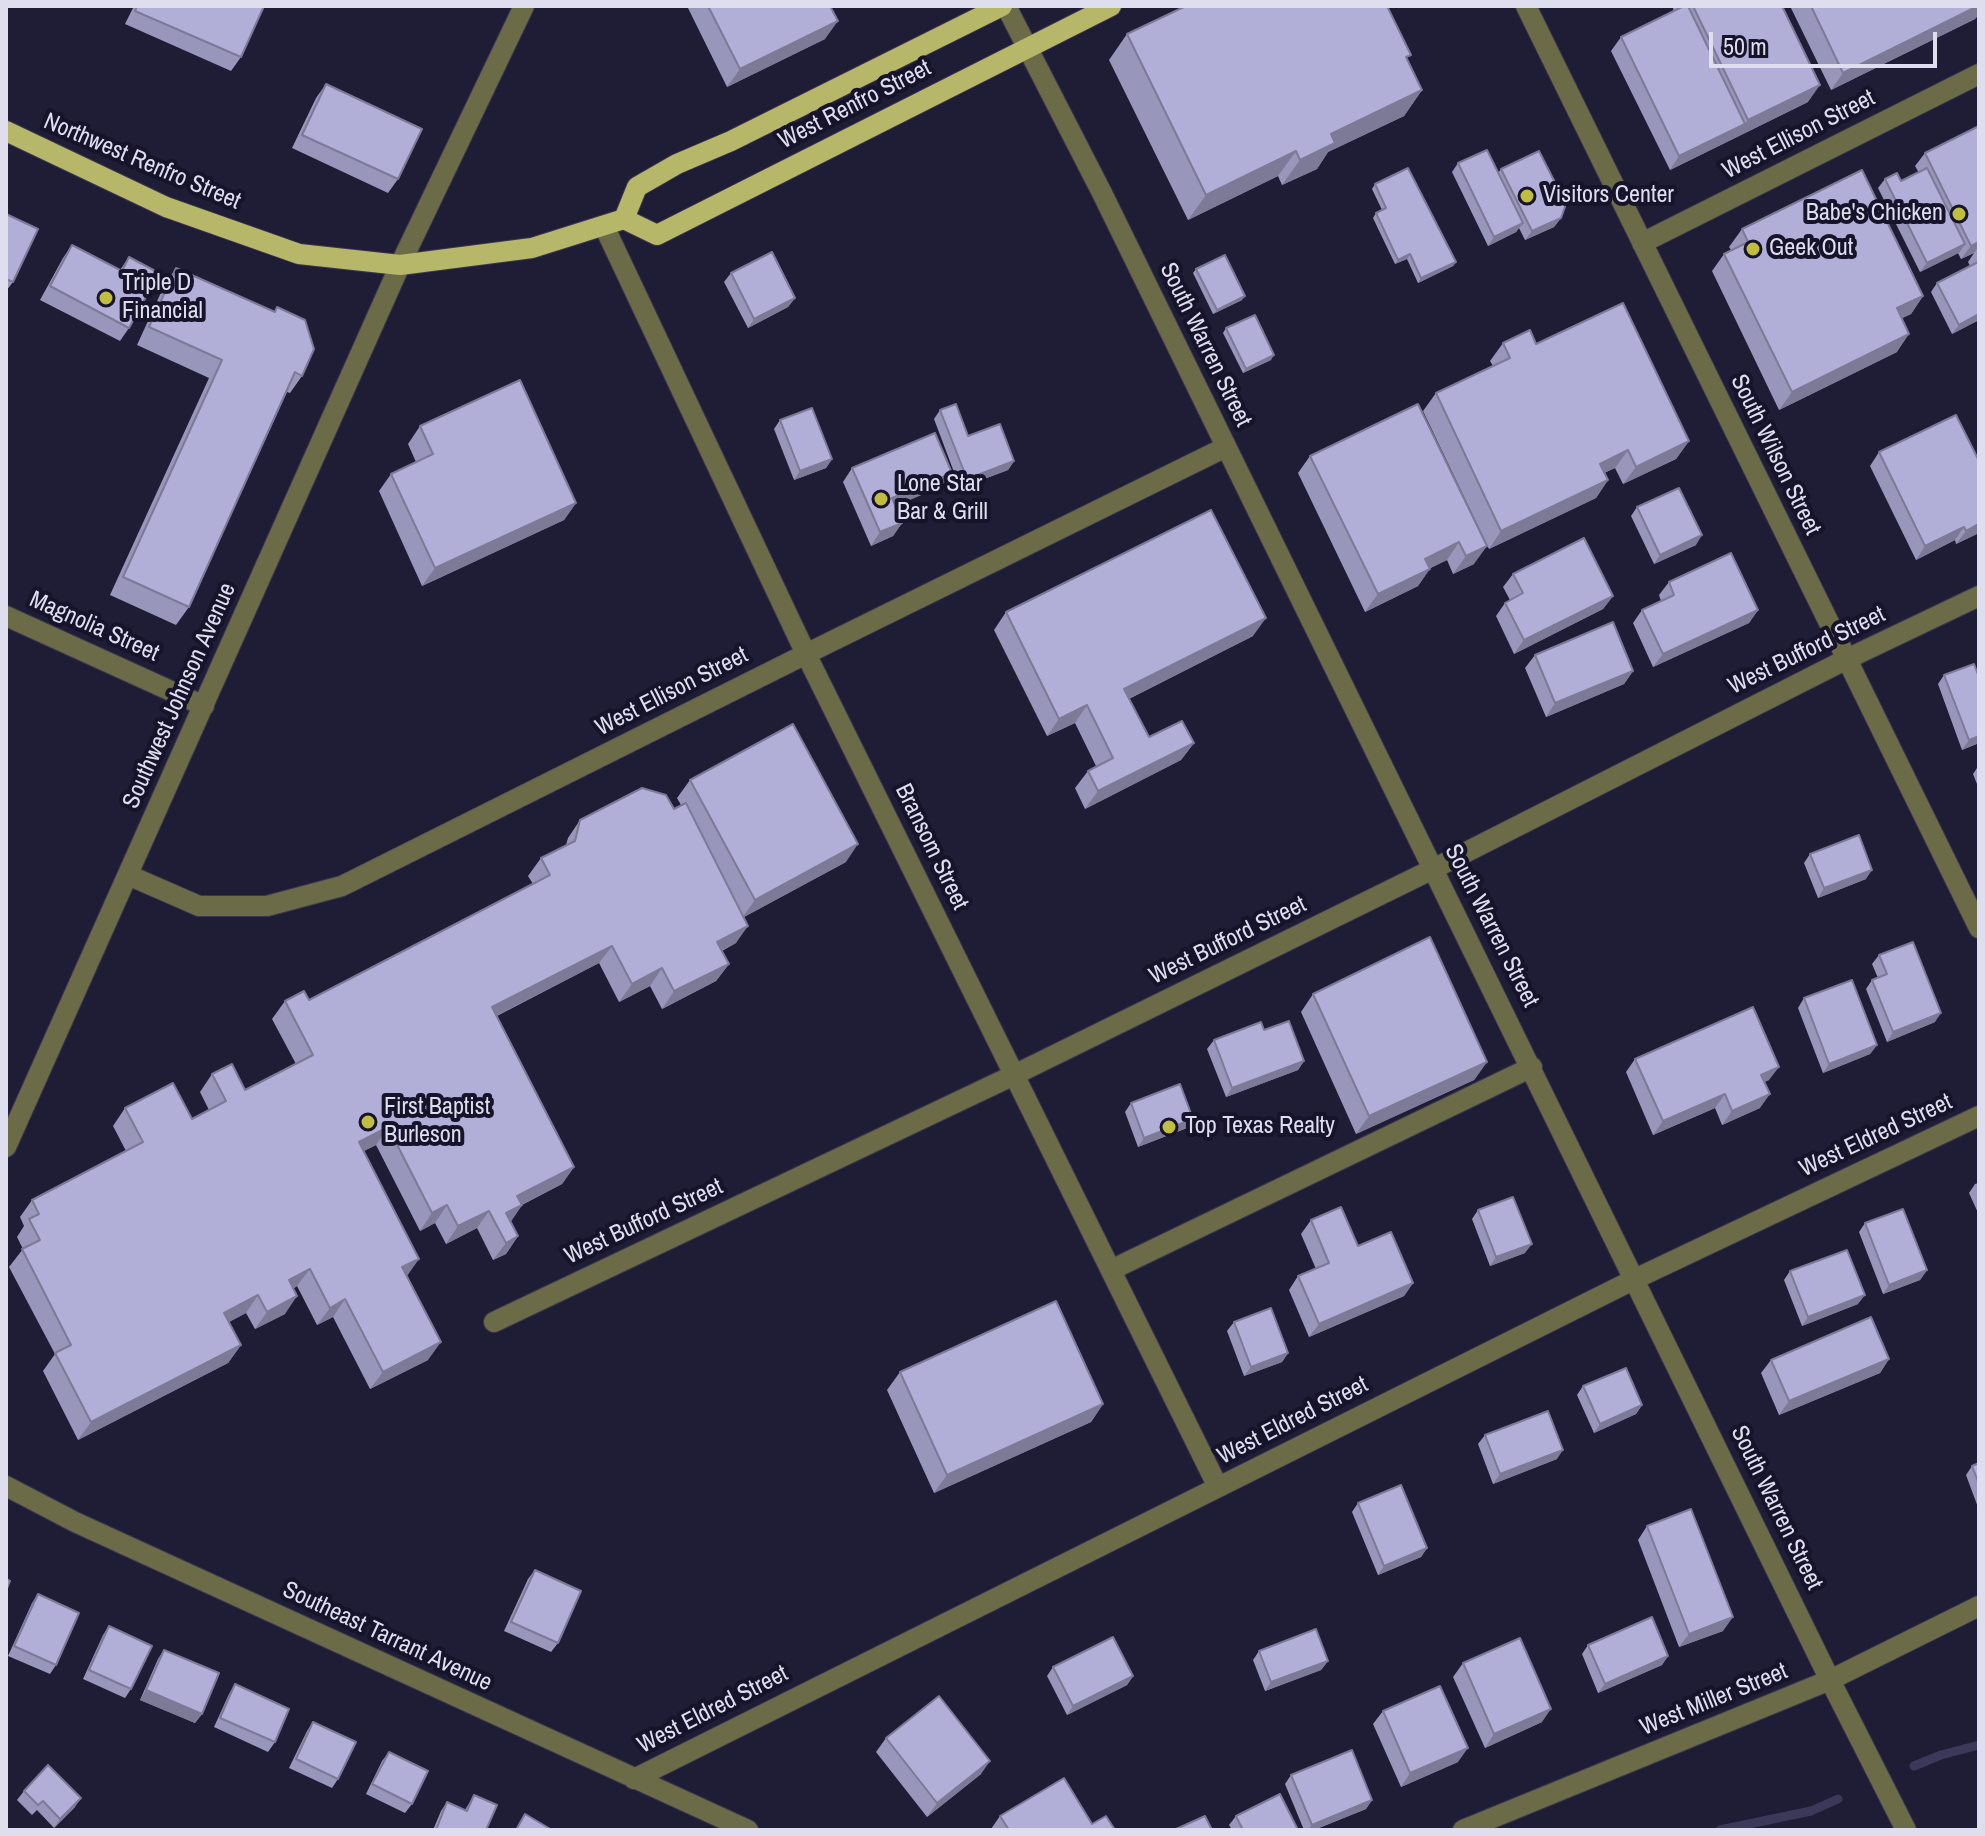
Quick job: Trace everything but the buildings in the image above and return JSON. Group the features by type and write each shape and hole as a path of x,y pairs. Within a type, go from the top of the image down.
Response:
{"main road":[{"name":"West Renfro Street","path":"1004,6 731,141 677,164 637,187 624,219 657,235 1111,6"},
{"name":"Northwest Renfro Street","path":"6,131 166,207 299,254 400,265"},
{"path":"400,265 532,248 624,219"}],"street":[{"name":"Southwest Johnson Avenue","path":"6,1147 12,1120 128,875 400,265 524,6"},
{"name":"South Warren Street","path":"1004,6 1102,193 1906,1830"},
{"name":"South Wilson Street","path":"1526,6 1979,928"},
{"name":"West Ellison Street","path":"1642,243 1979,74"},
{"name":"Bransom Street","path":"604,226 806,654 1218,1487"},
{"name":"West Ellison Street","path":"128,875 199,906 267,906 342,886 1226,447"},
{"name":"West Bufford Street","path":"494,1322 1014,1075 1979,596"},
{"name":"Magnolia Street","path":"6,616 204,706"},
{"path":"1111,1270 1532,1067"},
{"name":"West Eldred Street","path":"634,1779 1635,1279 1979,1116"},
{"name":"Southeast Tarrant Avenue","path":"6,1486 87,1528 748,1830"},
{"name":"West Miller Street","path":"1463,1830 1830,1680 1979,1606"}],"waterway":[{"path":"1914,1766 1979,1745"},
{"path":"1720,1830 1811,1811 1838,1799"}],"place":[{"name":"Visitors Center","path":"1527,196"},
{"name":"Babe's Chicken","path":"1959,214"},
{"name":"Geek Out","path":"1753,249"},
{"name":"Triple D Financial","path":"106,298"},
{"name":"Lone Star Bar & Grill","path":"881,499"},
{"name":"First Baptist Burleson","path":"368,1122"},
{"name":"Top Texas Realty","path":"1169,1127"}]}
